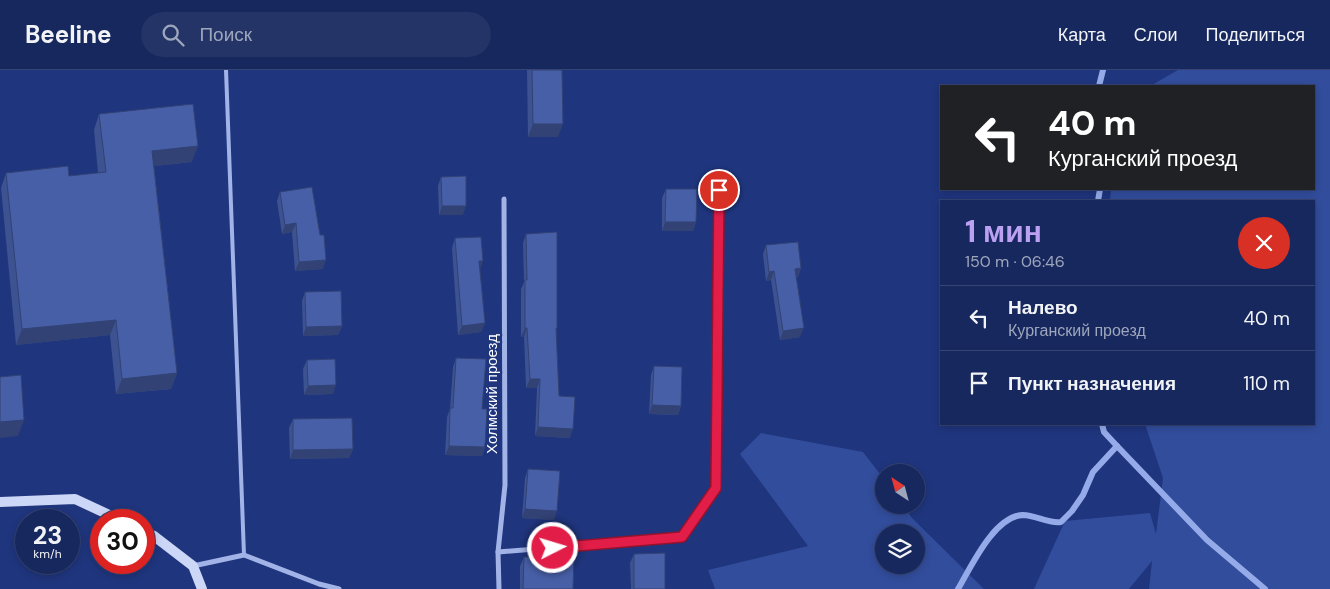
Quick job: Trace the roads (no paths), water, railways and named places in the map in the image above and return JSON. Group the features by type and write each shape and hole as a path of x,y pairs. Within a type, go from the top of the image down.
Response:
{"street":[{"path":"498,552 682,537 716,488 719,190"},
{"name":"Холмский проезд","path":"499,589 498,552 505,485 504,199"},
{"path":"0,502 75,499 96,509"},
{"path":"155,537 193,566 202,589"},
{"path":"193,566 244,555 319,584 339,589"}],"lane":[{"path":"226,70 244,555"}],"waterway":[{"path":"1099,85 1103,70"},
{"path":"1098,200 1100,190"},
{"path":"1102,425 1104,432 1207,540 1265,589"},
{"path":"958,589 984,544 1002,524 1012,518 1023,515 1051,522 1061,522 1072,511 1083,495 1093,472 1117,446"}]}
